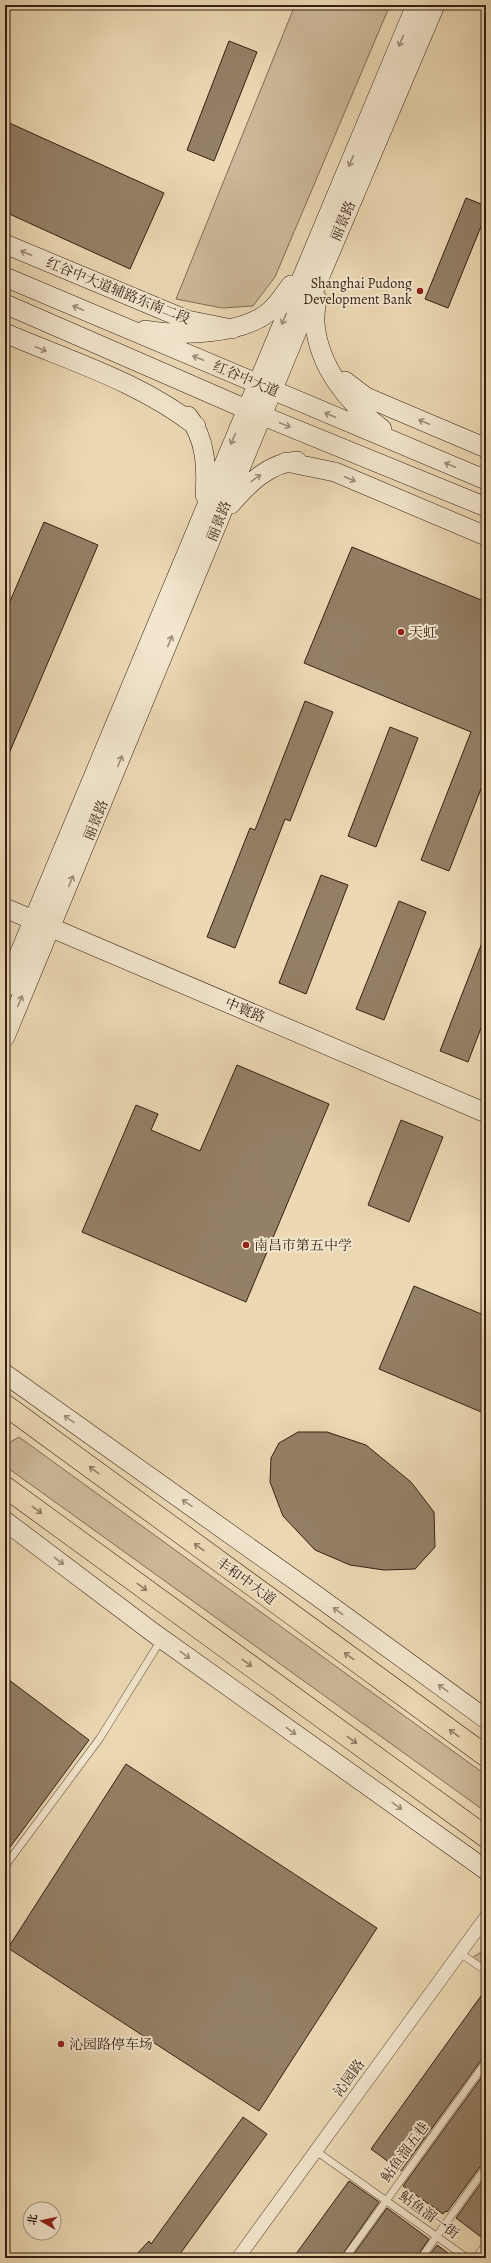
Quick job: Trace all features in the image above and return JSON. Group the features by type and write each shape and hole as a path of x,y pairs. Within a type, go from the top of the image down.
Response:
{"main road":[{"name":"丰和中大道","path":"5,1405 486,1756"},
{"path":"5,1487 486,1837"}],"street":[{"name":"丽景路","path":"5,988 33,920 212,513 265,387 318,259 416,5"},
{"name":"丽景路","path":"318,259 435,5"},
{"name":"红谷中大道辅路东南二段","path":"5,244 187,320 232,329"},
{"path":"119,325 159,333 188,333 232,329 270,312 318,259"},
{"path":"318,259 318,295 314,322 319,350 326,366 361,413 402,445"},
{"name":"红谷中大道","path":"5,277 486,480"},
{"name":"红谷中大道","path":"5,304 254,412 486,507"},
{"path":"5,333 150,395 175,410 196,426"},
{"path":"116,351 161,387 196,426 203,450 212,513 271,468 286,462 322,460 352,461 391,467"},
{"path":"326,366 366,397 486,448"},
{"path":"286,462 335,472 486,536"},
{"name":"丽景路","path":"5,1037 52,928 212,513"},
{"name":"中寰路","path":"5,908 486,1112"},
{"path":"5,1374 307,1588 486,1719"},
{"path":"5,1520 162,1638 486,1870"},
{"name":"沁园路","path":"238,2258 486,1917"}],"lane":[{"path":"5,1866 100,1738 162,1638"},
{"path":"460,1953 486,1971"},
{"name":"鲇鱼溜五巷","path":"345,2258 486,2062"},
{"name":"鲇鱼溜一街","path":"316,2150 467,2258"},
{"path":"421,2258 486,2166"},
{"path":"476,2258 486,2244"}],"shaded area":[{"path":"295,5 390,5 275,277 253,306 222,308 176,299"},
{"path":"19,1437 486,1775 486,1812 5,1466 5,1445"},
{"path":"486,1949 486,1970 470,1959"}],"building":[{"path":"229,41 257,52 214,161 187,150"},
{"path":"5,121 164,193 130,269 5,212"},
{"path":"466,198 486,206 486,214 448,308 425,299"},
{"path":"44,522 98,545 5,763 5,613"},
{"name":"天虹","path":"352,547 486,602 486,776 449,871 421,860 471,732 304,663"},
{"path":"305,701 333,712 290,821 285,819 235,948 207,937 250,828 255,830"},
{"path":"390,727 418,738 376,847 348,836"},
{"path":"321,875 348,885 306,994 279,983"},
{"path":"399,901 426,912 384,1020 356,1009"},
{"path":"485,935 486,1015 468,1062 440,1051"},
{"path":"237,1065 329,1104 246,1302 82,1232 136,1105 158,1114 151,1130 200,1151"},
{"path":"401,1120 443,1137 409,1222 368,1205"},
{"path":"414,1286 486,1316 486,1414 379,1369"},
{"path":"298,1432 327,1432 366,1445 411,1482 434,1512 435,1547 415,1569 384,1570 350,1565 315,1550 283,1516 270,1482 271,1458 279,1443"},
{"path":"5,1677 89,1740 5,1854"},
{"path":"126,1764 377,1928 259,2111 8,1948"},
{"path":"486,1989 486,2057 482,2059 401,2171 371,2149"},
{"path":"486,2071 486,2162 482,2164 447,2212 446,2211 443,2214 403,2186"},
{"path":"243,2117 267,2134 177,2258 133,2258 149,2241 151,2244"},
{"path":"486,2176 486,2230 481,2237 456,2218"},
{"path":"349,2181 379,2202 340,2258 293,2258"},
{"path":"387,2208 429,2239 416,2258 351,2258"},
{"path":"437,2245 455,2258 427,2258"}],"place":[{"name":"Shanghai Pudong Development Bank","path":"420,291"},
{"name":"天虹","path":"401,632"},
{"name":"南昌市第五中学","path":"246,1245"},
{"name":"沁园路停车场","path":"61,2044"}]}
